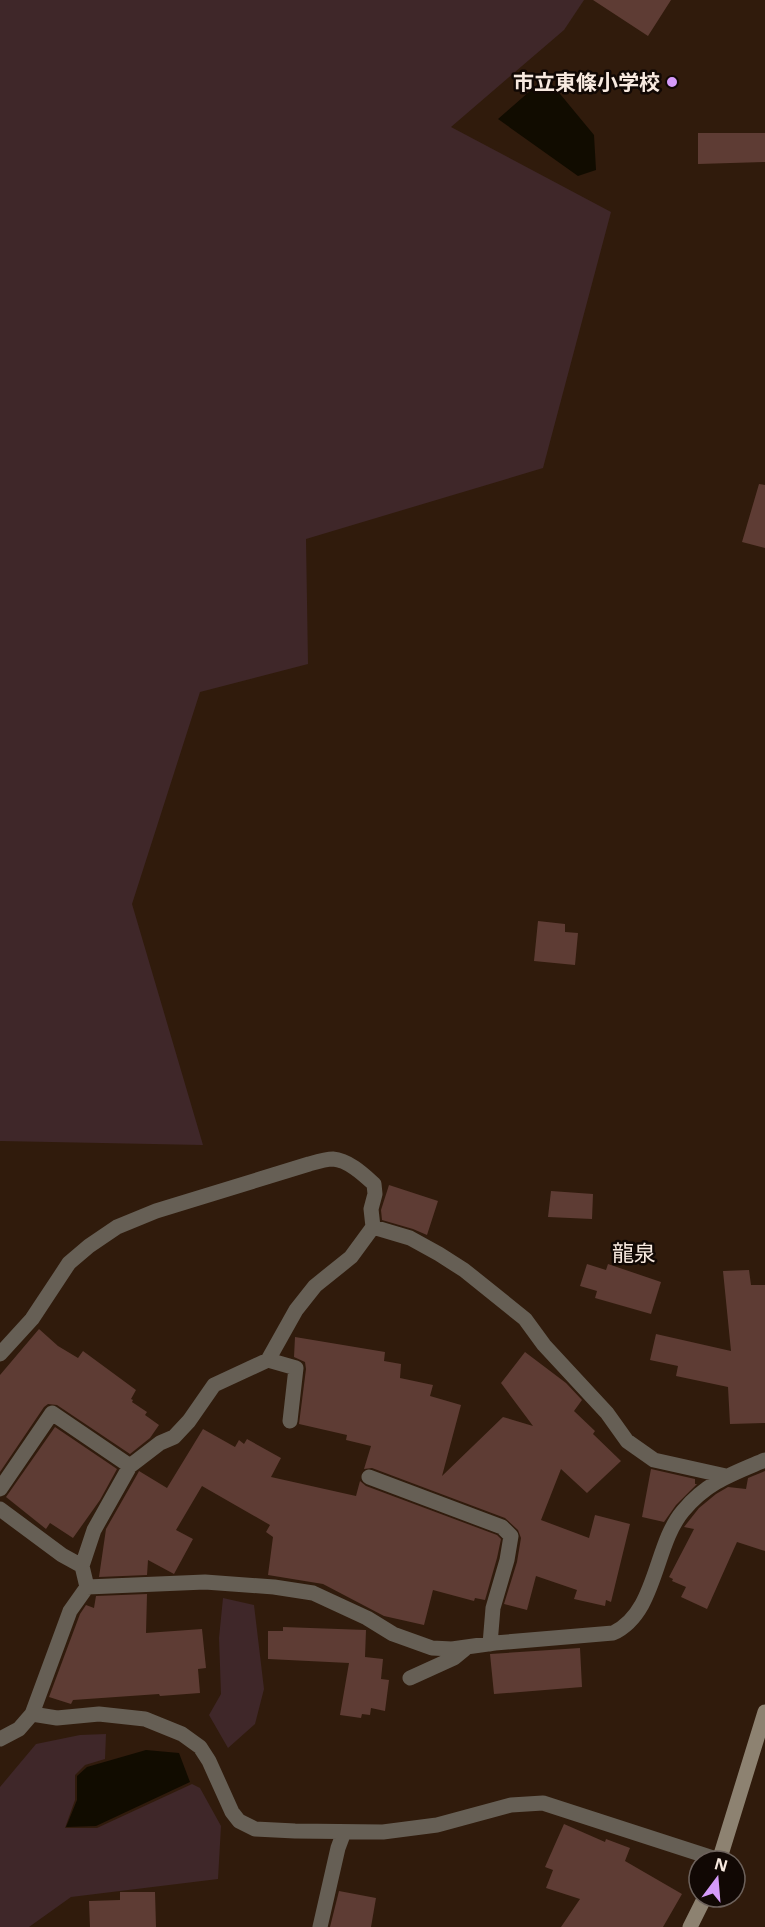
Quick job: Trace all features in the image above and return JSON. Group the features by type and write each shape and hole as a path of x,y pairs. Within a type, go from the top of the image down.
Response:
{"main road":[{"path":"723,1849 765,1712"},
{"path":"690,1927 699,1909"}],"street":[{"path":"0,1354 32,1319 69,1263 117,1227 156,1211 332,1159 344,1162 374,1184 375,1194 371,1209 373,1227 351,1257 315,1286 296,1310 268,1360 214,1385 189,1421 174,1437 160,1443 130,1466 94,1530 82,1566 87,1587 70,1611 32,1714 19,1729 0,1739"},
{"path":"373,1227 410,1238 439,1254 464,1270 525,1318 544,1345 608,1413 627,1441 654,1460 726,1476"},
{"path":"268,1360 296,1368 290,1421"},
{"path":"0,1489 52,1413 130,1466"},
{"path":"87,1587 205,1582 274,1587 313,1593 367,1618 393,1634 422,1645 452,1649 613,1633 625,1628 642,1605 673,1526 697,1497 717,1480 765,1460"},
{"path":"369,1477 502,1527 511,1536 507,1560 493,1608 490,1644"},
{"path":"0,1509 62,1555 82,1566"},
{"path":"410,1678 454,1658 467,1647"},
{"path":"32,1714 57,1718 99,1714 145,1719 182,1734 200,1747 209,1761 232,1812 239,1821 255,1828 383,1832 437,1825 511,1805 543,1803 687,1850"},
{"path":"320,1927 338,1848 344,1832"}],"shaded area":[{"path":"0,0 584,0 564,30 451,127 611,212 543,468 306,539 308,664 200,692 132,904 203,1145 0,1141"},
{"path":"546,77 594,135 596,170 578,176 498,119"},
{"path":"223,1598 254,1605 264,1689 255,1724 228,1748 209,1715 221,1694 219,1638"},
{"path":"106,1734 105,1759 85,1765 75,1775 75,1800 65,1828 97,1828 192,1784 200,1788 221,1826 218,1879 71,1897 29,1927 0,1927 0,1787 36,1744 80,1735"},
{"path":"146,1750 179,1753 190,1782 96,1826 66,1827 77,1800 77,1776 87,1767"}],"building":[{"path":"593,0 671,0 648,36"},
{"path":"698,133 765,133 765,162 698,164"},
{"path":"759,484 765,485 765,548 742,542"},
{"path":"538,921 565,924 565,932 578,933 575,965 534,961"},
{"path":"389,1185 438,1201 427,1235 382,1220 381,1210"},
{"path":"551,1191 593,1194 592,1219 548,1217"},
{"path":"587,1264 606,1270 608,1264 661,1282 651,1314 595,1298 597,1291 580,1286"},
{"path":"749,1270 751,1285 765,1285 765,1423 730,1424 728,1387 676,1376 678,1366 650,1360 656,1334 731,1351 723,1271"},
{"path":"39,1329 58,1346 78,1358 83,1351 136,1390 131,1399 132,1402 147,1412 145,1415 159,1425 150,1438 130,1454 57,1405 48,1404 0,1472 0,1375"},
{"path":"295,1337 385,1352 384,1361 401,1364 400,1378 433,1385 430,1396 461,1405 442,1476 503,1417 533,1426 501,1383 525,1352 566,1383 582,1400 574,1411 595,1431 593,1434 621,1461 587,1493 561,1469 541,1520 589,1538 595,1515 630,1524 611,1602 606,1600 605,1606 574,1599 577,1590 536,1576 527,1610 504,1604 517,1562 521,1538 518,1530 505,1518 372,1468 364,1469 371,1446 346,1440 347,1435 299,1424 306,1369 305,1362 294,1357"},
{"path":"55,1427 117,1469 100,1500 73,1538 50,1523 46,1529 6,1497"},
{"path":"203,1429 235,1447 239,1440 244,1444 247,1439 281,1458 271,1477 356,1496 360,1481 366,1486 497,1535 501,1539 485,1600 475,1598 474,1601 433,1590 424,1625 384,1616 323,1584 268,1575 273,1537 266,1532 270,1525 202,1486 176,1530 193,1539 174,1574 148,1560 147,1575 99,1577 106,1529 139,1471 167,1488"},
{"path":"651,1469 695,1479 695,1484 697,1484 676,1505 664,1522 642,1517"},
{"path":"765,1471 765,1551 737,1542 707,1609 681,1597 686,1587 672,1581 673,1579 669,1577 694,1529 684,1527 699,1508 716,1494 728,1487 746,1489 748,1478"},
{"path":"147,1594 146,1633 202,1629 206,1668 198,1669 200,1693 73,1700 71,1704 49,1697 80,1614 86,1605 94,1608 96,1596"},
{"path":"283,1627 366,1630 365,1657 383,1659 381,1679 389,1680 385,1711 371,1708 370,1715 362,1714 361,1718 340,1715 349,1663 268,1659 268,1631 283,1631"},
{"path":"580,1648 582,1687 494,1694 490,1654"},
{"path":"564,1824 605,1842 606,1839 630,1848 625,1861 682,1894 663,1927 561,1927 580,1899 546,1888 553,1870 545,1867"},
{"path":"339,1891 376,1898 371,1927 330,1927"},
{"path":"120,1892 155,1892 156,1927 90,1927 89,1901 120,1900"}],"place":[{"name":"市立東條小学校","path":"672,82"}],"district":[{"name":"龍泉","path":"634,1252"}]}
